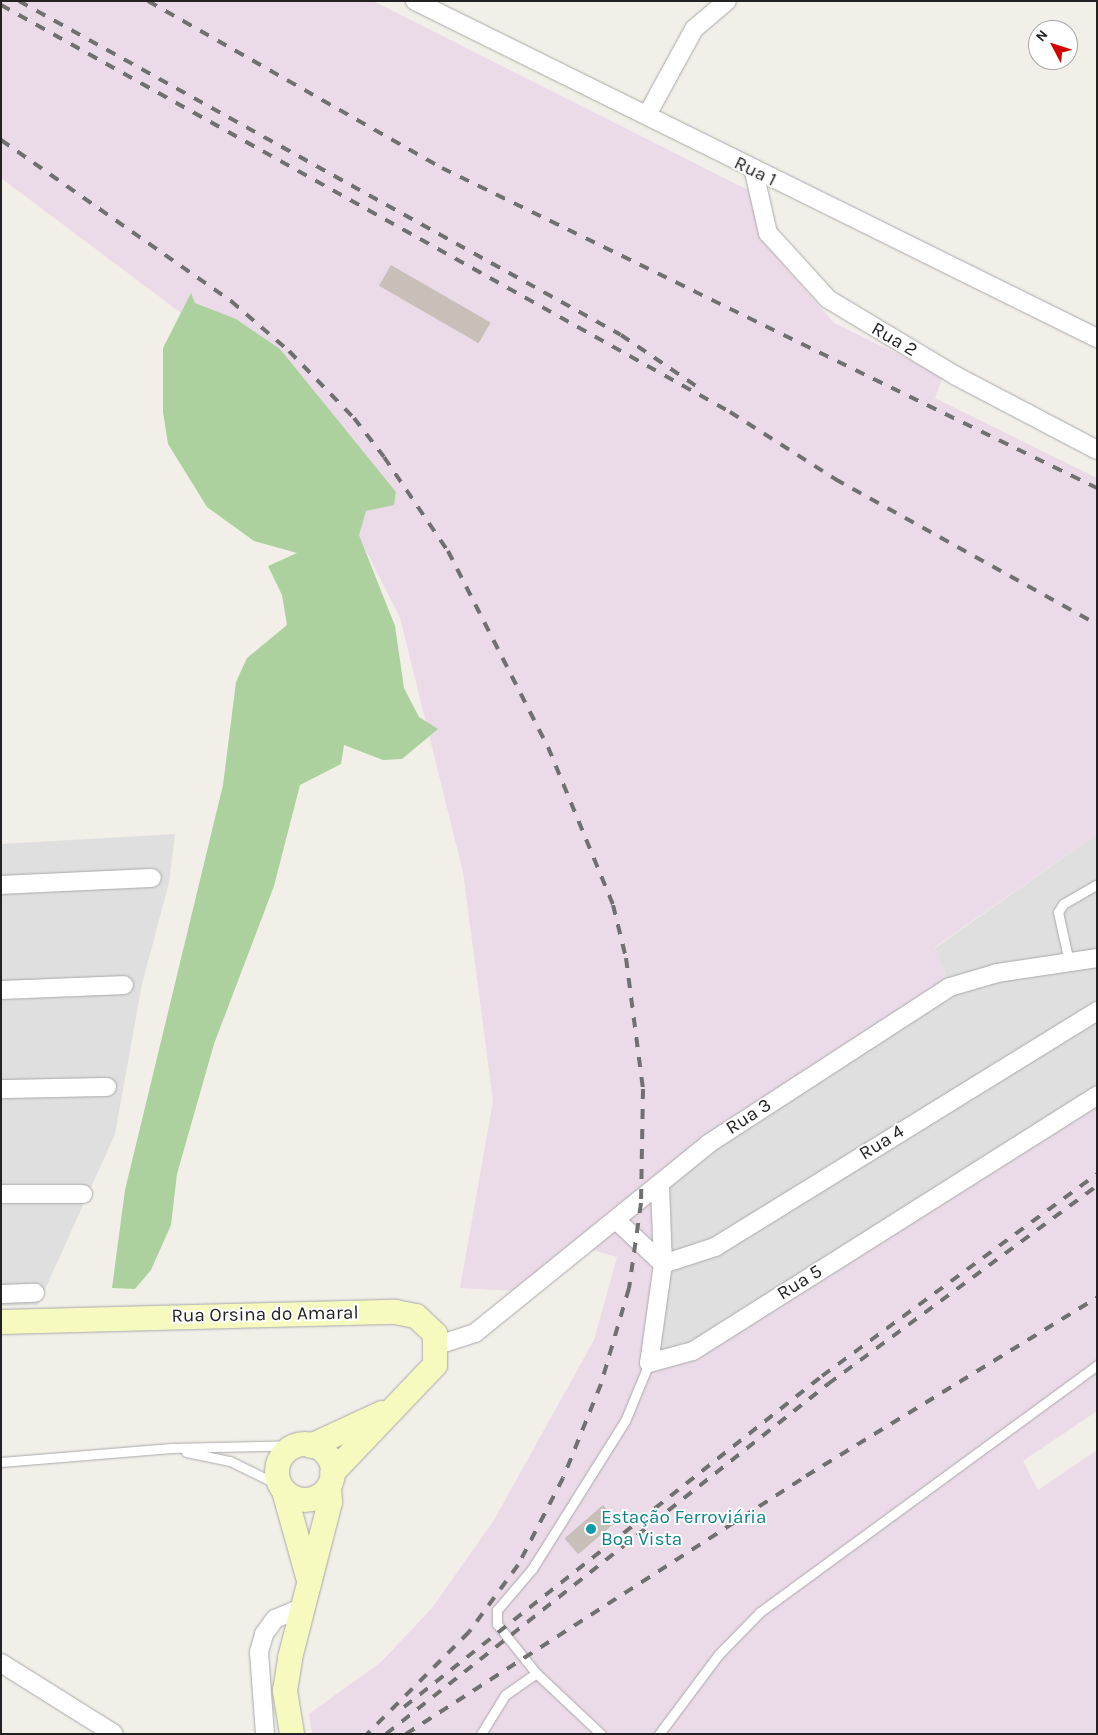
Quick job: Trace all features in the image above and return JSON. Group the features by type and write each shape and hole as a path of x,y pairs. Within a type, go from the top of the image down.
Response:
{"street":[{"name":"Rua 1","path":"415,1 647,115 754,172 1097,338"},
{"path":"647,115 688,37 727,1"},
{"name":"Rua 2","path":"754,172 768,233 828,299 956,376 1097,450"},
{"path":"1,885 152,878"},
{"name":"Rua 3","path":"438,1345 475,1334 660,1186 708,1144 950,987 997,973 1097,958"},
{"path":"1,990 124,985"},
{"name":"Rua 4","path":"662,1264 715,1247 1097,1012"},
{"path":"1,1089 107,1087"},
{"name":"Rua 5","path":"649,1363 693,1351 1097,1096"},
{"path":"649,1363 662,1264 660,1186"},
{"path":"1,1194 83,1194"},
{"path":"616,1220 662,1264"},
{"path":"1,1294 35,1293"},
{"name":"Rua Orsina do Amaral","path":"1,1322 395,1312 416,1316 428,1325 438,1345"},
{"path":"282,1488 292,1497 312,1499 348,1462 396,1404 435,1364 438,1345"},
{"path":"309,1579 282,1488 281,1457 363,1425 396,1404"},
{"path":"292,1734 285,1691 301,1608 330,1502 329,1459 308,1445"},
{"path":"265,1734 259,1660 264,1634 275,1619 301,1608"},
{"path":"1,1663 114,1734"}],"lane":[{"path":"1069,962 1058,912 1063,904 1097,884"},
{"path":"601,1734 536,1673 497,1624 497,1610 532,1569 625,1421 649,1363"},
{"path":"659,1734 718,1655 760,1612 1097,1365"},
{"path":"1,1462 171,1448 308,1445"},
{"path":"171,1448 230,1461 282,1488"},
{"path":"481,1734 505,1695 536,1673"}],"shaded area":[{"path":"1,1 373,1 750,191 762,240 834,323 943,376 935,398 1097,478 1097,834 935,947 950,987 660,1186 649,1362 693,1351 1097,1096 1097,1411 1023,1461 1038,1490 1097,1450 1097,1734 312,1734 309,1714 381,1662 432,1608 494,1520 594,1340 617,1257 571,1244 517,1291 460,1288 493,1101 463,872 400,618 355,529 209,334 1,178"},
{"path":"175,834 169,883 142,984 115,1134 38,1305 1,1306 1,844"},
{"path":"1097,834 1097,1096 693,1351 649,1363 660,1186 950,986 935,948"}],"green space":[{"path":"191,293 195,303 236,319 280,349 396,492 394,505 366,511 359,535 395,626 404,688 419,717 438,729 402,759 383,760 344,745 341,764 300,785 274,886 214,1044 177,1174 171,1225 151,1270 135,1289 112,1288 125,1190 223,785 236,682 247,658 287,625 282,595 268,566 297,553 254,541 207,507 168,444 163,412 163,348"}],"building":[{"path":"391,265 491,322 479,343 379,286"},
{"name":"Estação Ferroviária Boa Vista","path":"603,1505 617,1521 578,1554 565,1538"}],"railway":[{"path":"19,1 621,335 696,386"},
{"path":"148,1 442,168 1097,488"},
{"path":"1,5 730,412 835,479 1097,624"},
{"path":"1,140 231,301 289,351 354,418 384,457 448,551 548,747 613,905 626,958 643,1089 641,1203 629,1288 601,1384 563,1478 518,1565 469,1632 367,1734"},
{"path":"404,1707 822,1376 1097,1174"},
{"path":"386,1734 828,1384 1097,1186"},
{"path":"406,1734 806,1476 1097,1298"}],"place":[{"name":"Estação Ferroviária Boa Vista","path":"591,1529"}]}
